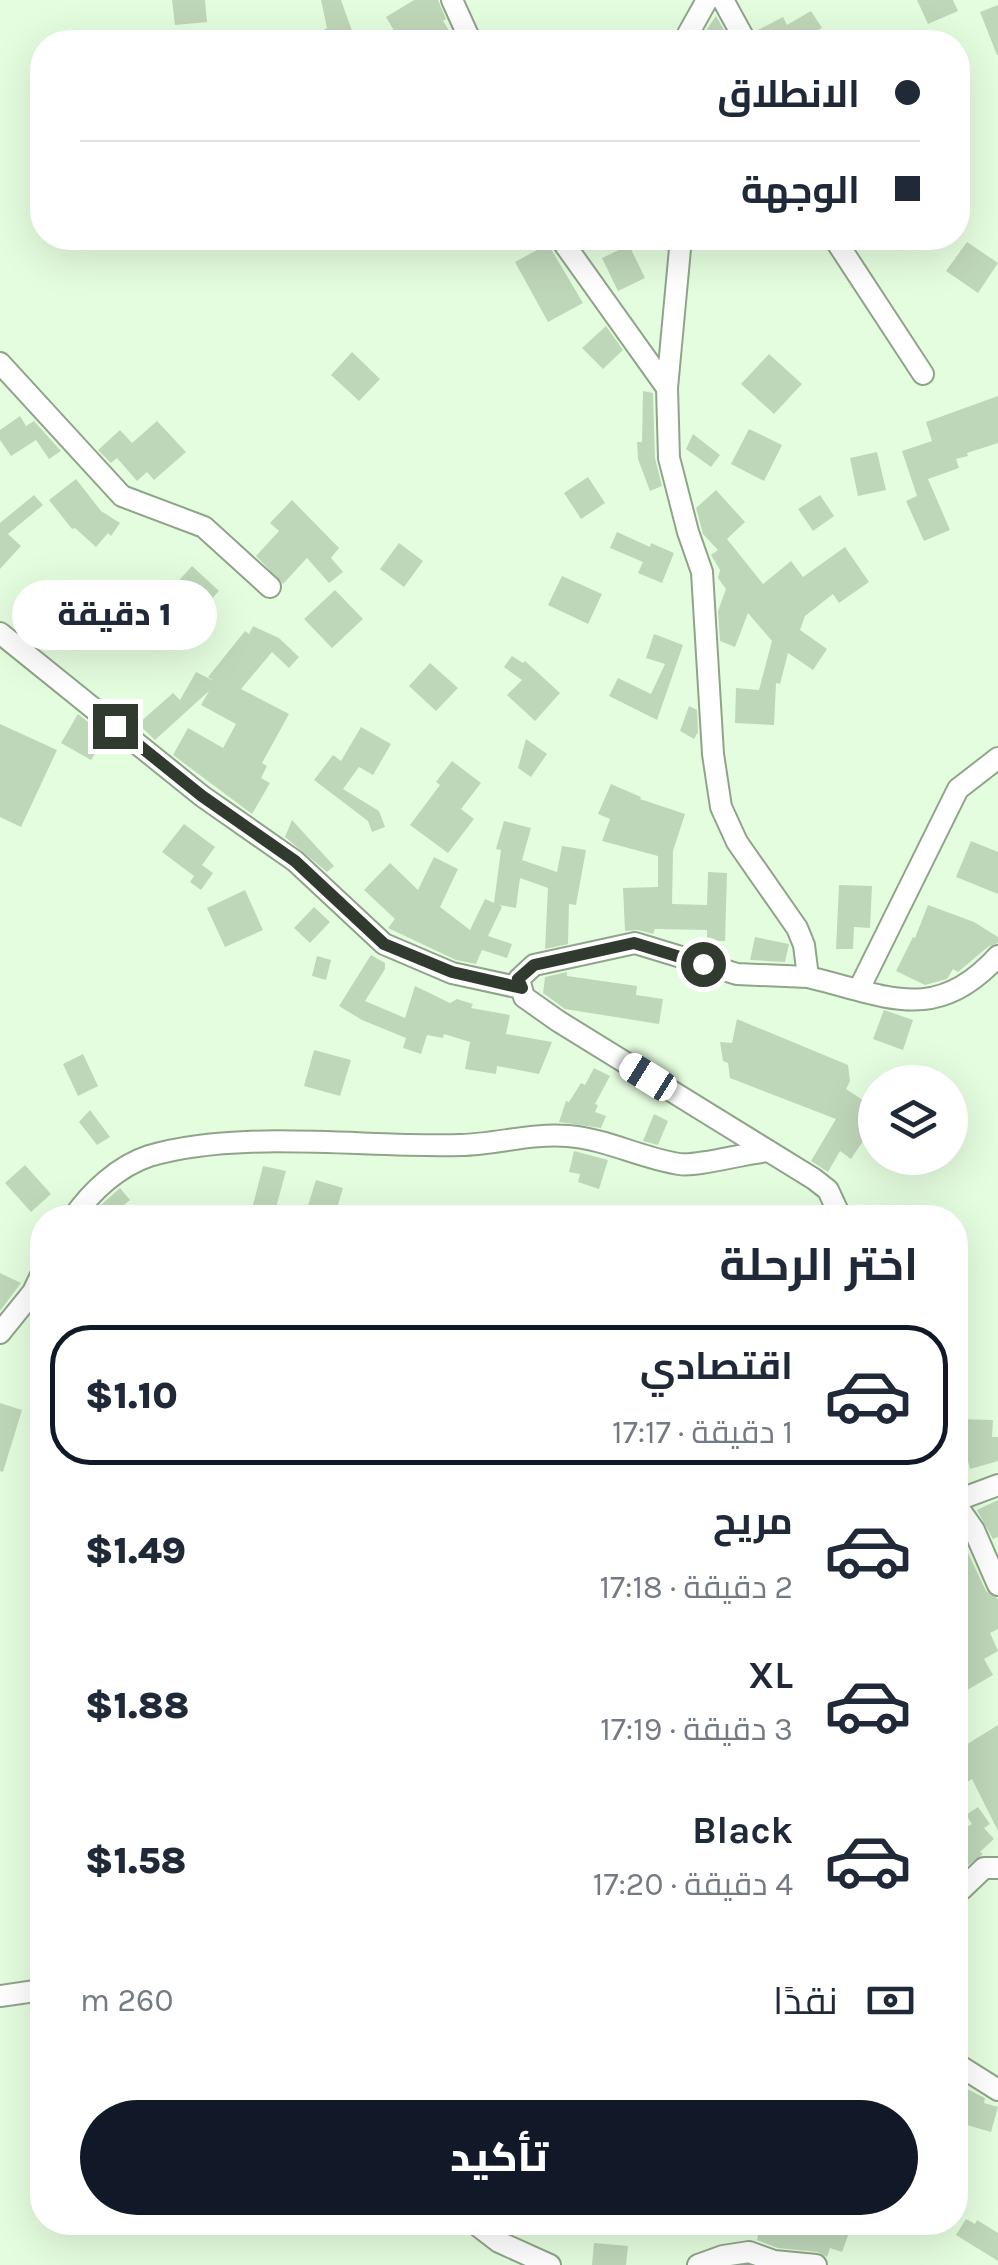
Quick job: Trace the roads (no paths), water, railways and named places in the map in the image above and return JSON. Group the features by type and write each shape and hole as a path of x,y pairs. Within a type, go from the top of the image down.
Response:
{"street":[{"path":"452,0 466,30"},
{"path":"690,30 707,0"},
{"path":"723,0 739,30"},
{"path":"569,250 667,388"},
{"path":"680,250 667,388 670,458 702,572 713,754 722,807 737,842 796,928 804,945 808,977"},
{"path":"842,250 923,374"},
{"path":"0,363 122,496 204,527 270,586"},
{"path":"0,633 202,796 295,861 384,944 452,972 522,988"},
{"path":"859,989 958,789 998,758"},
{"path":"835,1205 828,1190 524,997 518,979 534,965 634,943 737,974 808,977 902,1002 930,1001 965,984 998,956"},
{"path":"82,1205 106,1180 146,1157 238,1144 465,1145 570,1136 682,1165 769,1151"},
{"path":"0,1333 30,1296"},
{"path":"968,1497 998,1485"},
{"path":"968,1521 998,1585"},
{"path":"968,1878 984,1868 998,1868"},
{"path":"0,1996 30,1992"},
{"path":"968,2071 998,2090"},
{"path":"490,2235 550,2265"},
{"path":"698,2265 749,2252 773,2263 816,2265"}]}
